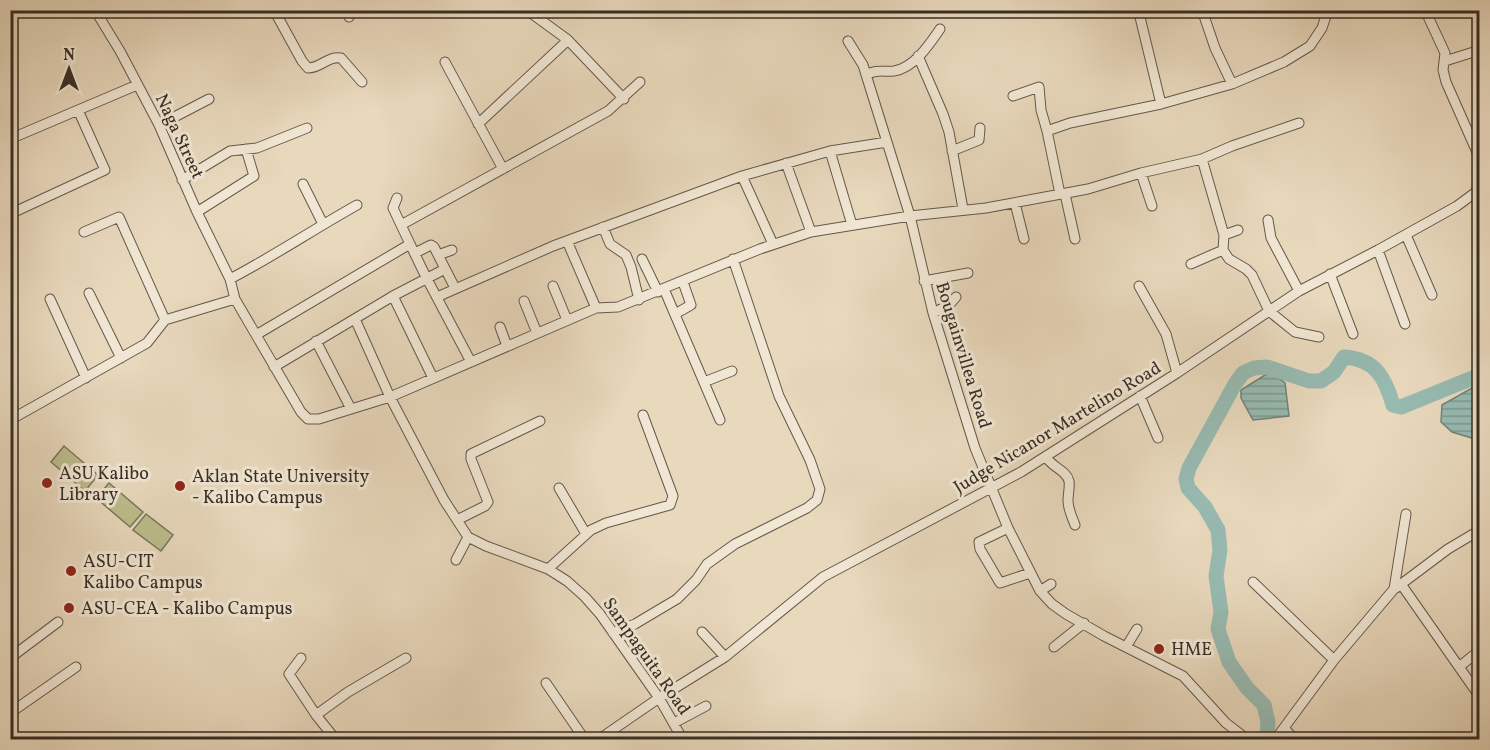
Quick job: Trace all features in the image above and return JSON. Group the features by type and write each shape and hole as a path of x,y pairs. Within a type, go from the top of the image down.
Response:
{"street":[{"path":"274,10 302,61 309,68 316,67 331,58 340,58 362,82"},
{"path":"527,10 568,40 624,99"},
{"path":"1202,10 1215,48 1232,84"},
{"path":"1047,131 1071,123 1161,104 1232,84 1284,62 1310,46 1322,28 1328,10"},
{"path":"1425,10 1445,53 1443,70 1446,82 1479,159"},
{"name":"Naga Street","path":"98,11 159,125 182,180 230,279 235,299 301,412 309,418 319,419 351,409"},
{"path":"1139,13 1161,104"},
{"path":"866,75 874,71 903,68 918,56 940,29"},
{"path":"478,124 568,40"},
{"name":"Bougainvillea Road","path":"848,41 863,65 910,216 924,281 975,448 1008,528 1040,591 1052,604 1104,636 1183,676 1226,723 1248,740"},
{"path":"1445,61 1479,50"},
{"path":"918,56 943,114 963,209"},
{"path":"445,62 502,169"},
{"path":"401,225 608,111 624,99 640,82"},
{"path":"10,139 137,85"},
{"path":"1013,96 1039,87 1041,110 1075,239"},
{"path":"159,125 209,99"},
{"path":"10,214 105,170 78,110"},
{"path":"316,341 351,409 390,397 596,308 618,308 773,244 811,232 1063,194 1202,159 1299,123"},
{"path":"182,180 230,152 266,146 307,128"},
{"path":"952,151 979,140 980,128"},
{"path":"437,297 567,241 742,176 830,151 887,142"},
{"path":"197,212 254,176 246,149"},
{"path":"830,151 852,225"},
{"path":"1202,159 1224,235 1223,249 1229,260 1252,275 1269,311 1295,332 1319,337"},
{"path":"786,162 811,232"},
{"path":"1141,173 1152,206"},
{"path":"742,176 773,244"},
{"path":"303,184 323,224"},
{"name":"Judge Nicanor Martelino Road","path":"598,740 658,698 725,657 823,578 991,489 1177,373 1299,291 1406,235 1457,206 1479,189"},
{"path":"397,198 393,208 471,362"},
{"path":"1015,203 1024,239"},
{"path":"230,279 357,205"},
{"path":"84,232 118,217 165,320"},
{"path":"1268,220 1271,238 1299,291"},
{"path":"603,227 610,244 626,255 639,300"},
{"path":"1224,235 1238,230"},
{"path":"1406,235 1432,295"},
{"path":"567,241 596,308"},
{"path":"256,335 413,248 431,245 455,288"},
{"path":"1191,264 1223,249"},
{"path":"438,255 452,250"},
{"path":"1378,250 1405,324"},
{"path":"642,259 675,314 720,420"},
{"path":"613,633 635,624 677,599 696,580 707,564 735,544 817,501 820,489 810,460 779,396 733,260"},
{"path":"274,367 426,277 445,269"},
{"path":"924,281 968,273"},
{"path":"1330,274 1353,334"},
{"path":"675,314 691,305 683,282"},
{"path":"553,286 567,320"},
{"path":"1139,286 1166,334 1177,373"},
{"path":"89,293 121,358"},
{"path":"393,296 434,378"},
{"path":"933,313 949,305 956,297"},
{"path":"50,298 86,378"},
{"path":"10,420 147,343 165,320 235,299"},
{"path":"524,301 537,333"},
{"path":"355,319 390,397 444,500 468,537 456,560"},
{"path":"500,327 507,346"},
{"path":"704,382 732,371"},
{"path":"1140,396 1158,438"},
{"path":"548,569 586,534 606,523 670,505 673,496 643,415"},
{"path":"457,520 485,506 488,502 471,454 540,421"},
{"path":"1046,456 1051,464 1066,475 1069,482 1069,510 1075,525"},
{"path":"559,488 586,534"},
{"path":"1406,514 1398,587 1479,697"},
{"path":"1008,528 979,542 980,549 1000,583 1030,573"},
{"path":"1275,740 1334,660 1398,587 1448,549 1479,530"},
{"name":"Sampaguita Road","path":"468,537 548,569 567,581 585,597 658,698 683,740"},
{"path":"1253,582 1334,660"},
{"path":"1040,591 1051,584"},
{"path":"10,658 58,622"},
{"path":"1054,647 1084,623"},
{"path":"1126,647 1137,629"},
{"path":"702,632 725,657"},
{"path":"1459,667 1479,650"},
{"path":"301,658 289,674 336,740"},
{"path":"316,715 348,692 406,658"},
{"path":"10,713 76,667"},
{"path":"546,683 585,740"},
{"path":"674,723 706,706"},
{"path":"1284,728 1295,740"}],"green space":[{"path":"64,446 98,475 85,491 51,462"},
{"path":"109,483 143,512 130,527 96,498"},
{"path":"146,514 173,535 161,551 133,530"}],"water":[{"path":"1270,372 1285,383 1289,416 1253,420 1241,398 1241,390"},
{"path":"1479,384 1479,417 1475,439 1452,432 1441,422 1442,405"}],"waterway":[{"path":"1265,740 1268,722 1264,705 1247,688 1229,662 1218,629 1221,612 1216,576 1220,550 1218,530 1205,507 1188,488 1186,479 1189,468 1235,384 1243,373 1254,368 1267,367 1309,381 1321,381 1334,372 1344,357 1355,358 1364,361 1377,371 1393,405 1401,407 1480,375"}],"place":[{"name":"ASU Kalibo Library","path":"47,483"},
{"name":"Aklan State University - Kalibo Campus","path":"180,486"},
{"name":"ASU-CIT Kalibo Campus","path":"71,571"},
{"name":"ASU-CEA - Kalibo Campus","path":"69,608"},
{"name":"HME","path":"1159,649"}]}
